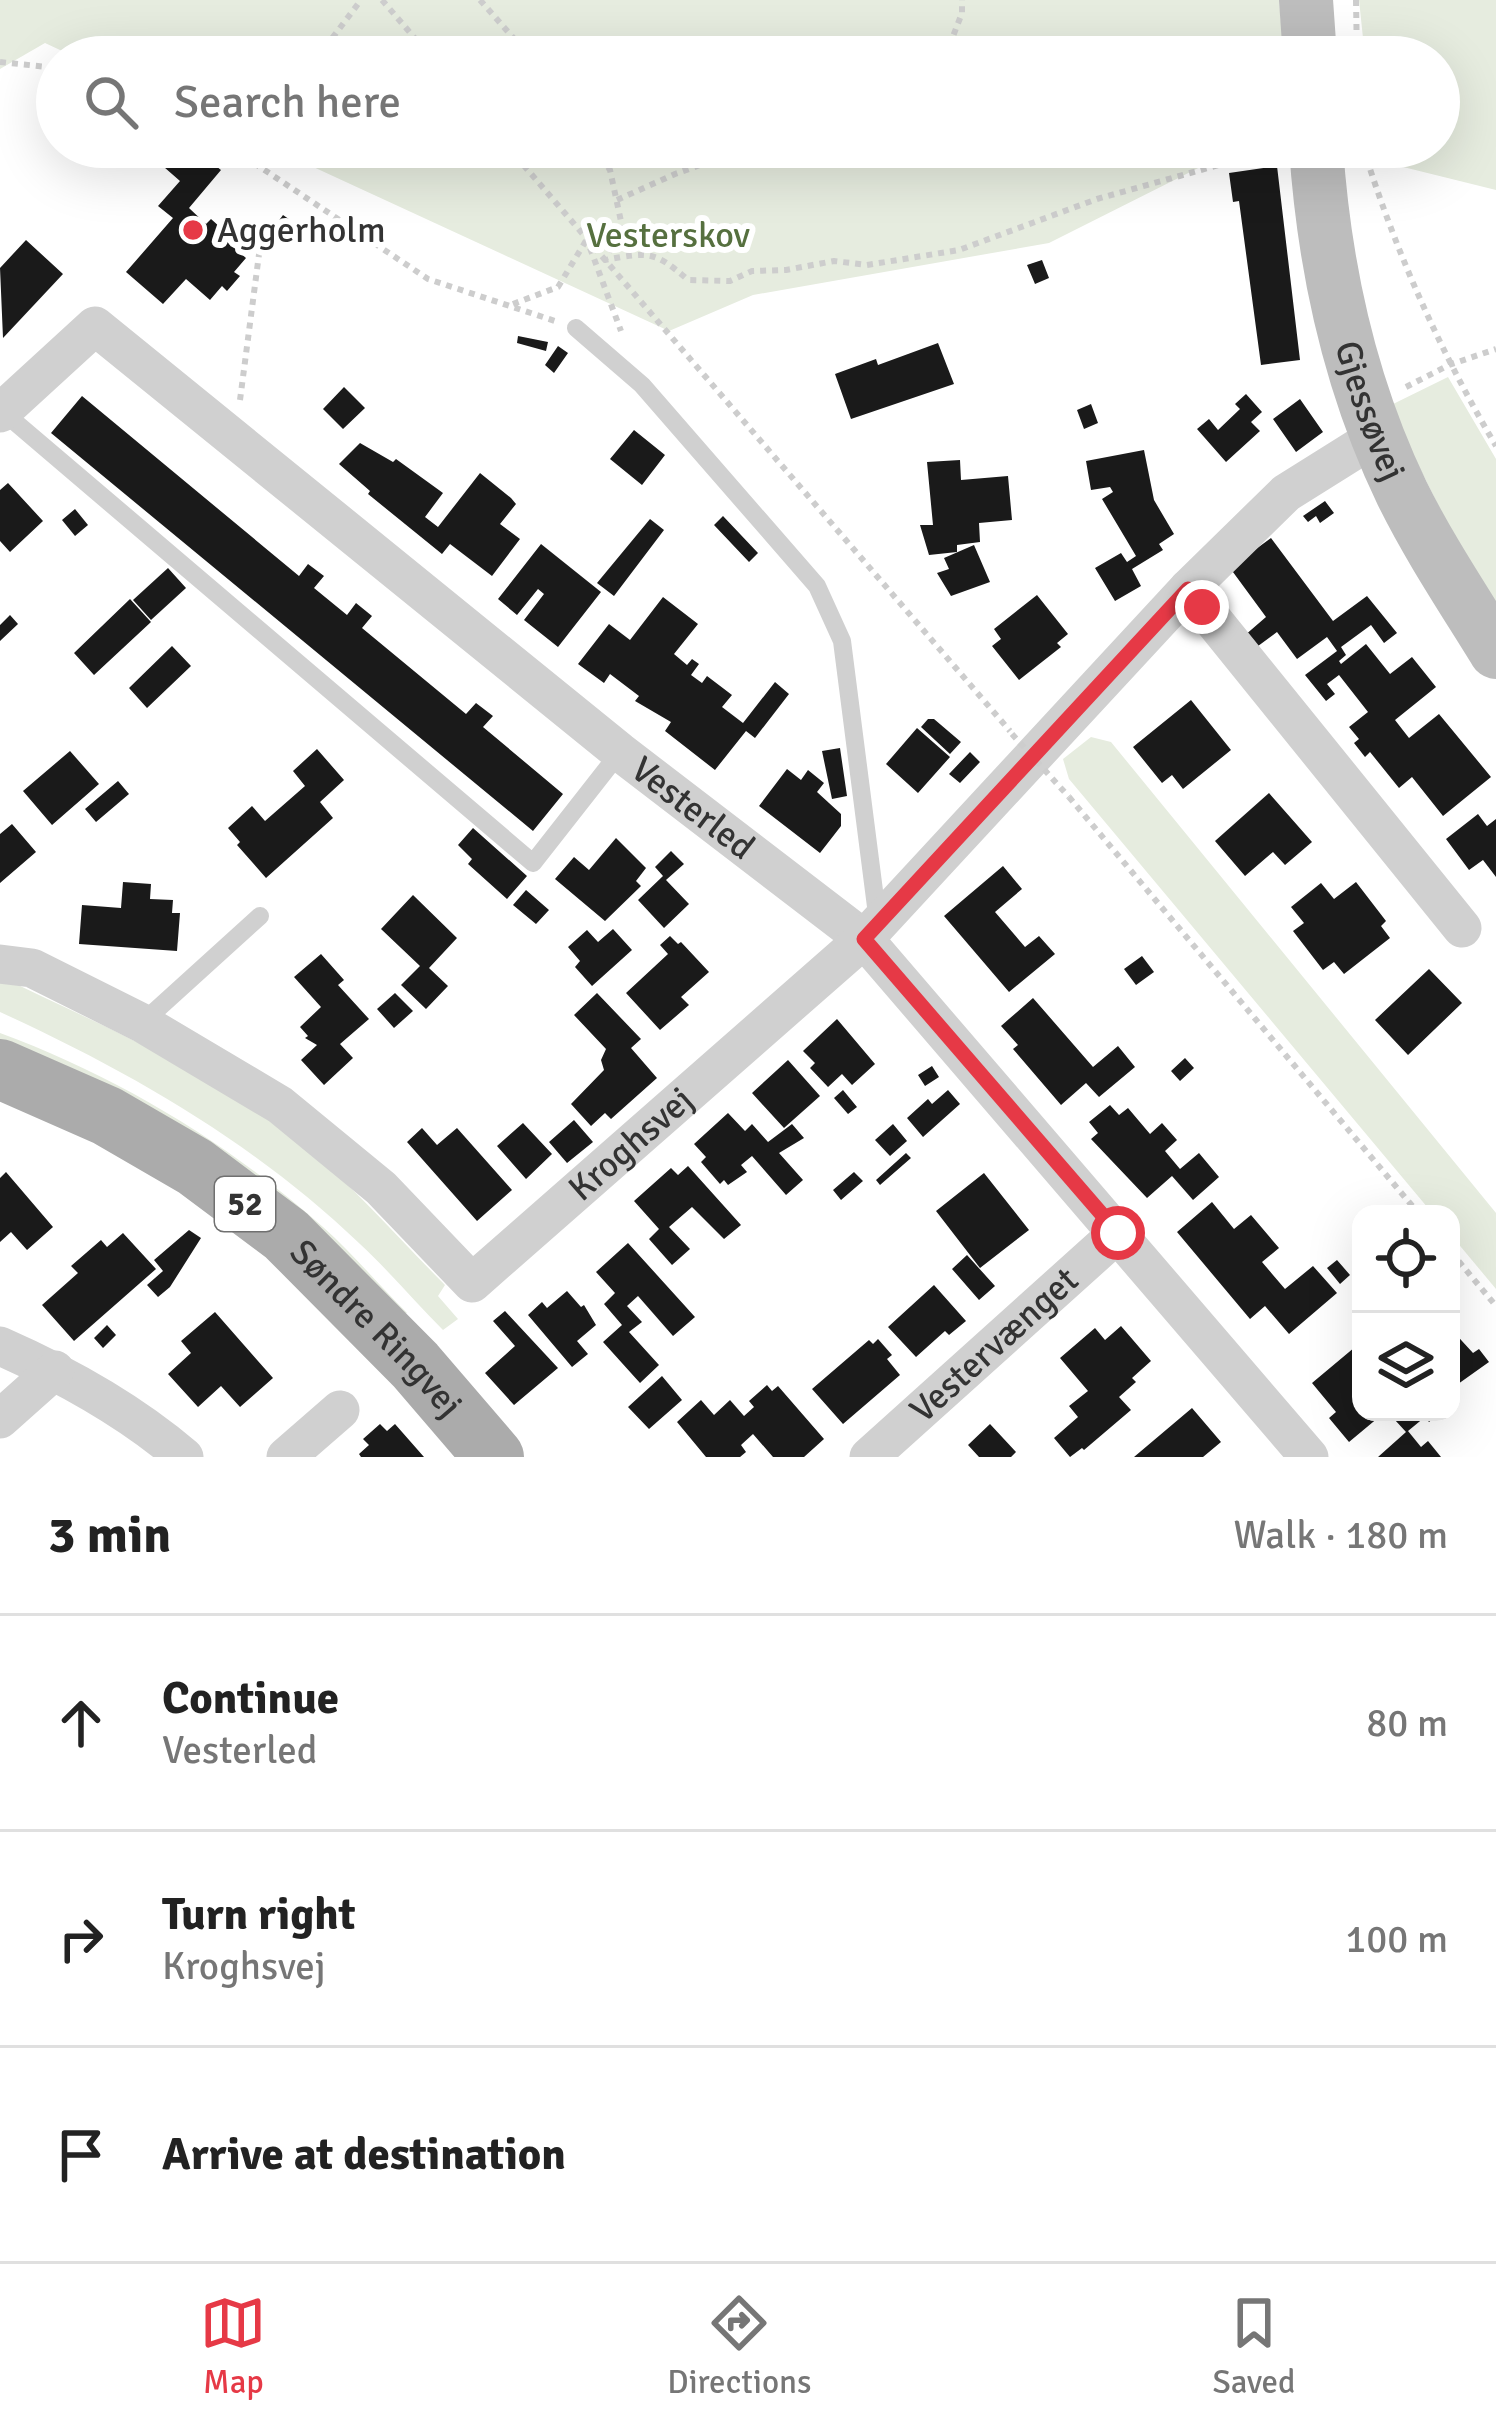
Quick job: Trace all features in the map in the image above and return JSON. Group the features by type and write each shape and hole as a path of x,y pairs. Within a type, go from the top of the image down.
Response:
{"main road":[{"name":"Søndre Ringvej","path":"0,1069 107,1116 195,1167 286,1235 415,1366 494,1457"}],"street":[{"path":"1306,0 1309,36"},
{"name":"Gjessøvej","path":"1317,168 1339,308 1377,436 1404,497 1496,652"},
{"name":"Vesterled","path":"1,412 95,326 620,752 871,930 1118,1233 1309,1457"},
{"name":"Kroghsvej","path":"0,964 32,968 142,1023 280,1106 381,1188 472,1283 871,930 1188,589 1286,493 1377,436"},
{"path":"1188,589 1462,928"},
{"name":"Vestervænget","path":"869,1457 1118,1233"},
{"path":"0,1346 55,1370 146,1425 184,1457"},
{"path":"0,1419 55,1370"},
{"path":"286,1457 340,1410"}],"lane":[{"path":"576,328 642,385 817,586 842,641 871,930"},
{"path":"1,412 533,863 620,752"},
{"path":"142,1023 260,916"}],"path":[{"path":"334,36 361,0"},
{"path":"382,0 413,36"},
{"path":"480,0 512,36"},
{"path":"953,36 962,0"},
{"path":"1356,0 1356,36"},
{"path":"0,62 36,66"},
{"path":"262,168 428,278 576,328"},
{"path":"526,168 1069,797 1411,1205"},
{"path":"605,260 622,226 609,168"},
{"path":"616,200 697,168"},
{"path":"605,260 648,252 688,280 730,280 752,271 834,261 867,265 959,250 1097,199 1207,168"},
{"path":"1369,168 1388,228 1449,365 1496,446"},
{"path":"235,439 261,239"},
{"path":"510,306 558,287 586,239"},
{"path":"586,239 642,385"},
{"path":"1449,365 1496,349"},
{"path":"1460,1263 1496,1306"}],"green space":[{"path":"0,0 1279,0 1282,36 36,36 36,48 0,69"},
{"path":"1359,0 1496,0 1496,190 1407,168 1460,168 1460,36 1363,36"},
{"name":"Vesterskov","path":"316,168 1198,168 1049,243 753,295 669,331"},
{"path":"1448,377 1496,459 1496,622 1389,406"},
{"path":"1091,737 1111,742 1496,1213 1496,1289 1460,1246 1460,1205 1425,1205 1069,779 1063,759"},
{"path":"0,976 159,1053 272,1121 343,1180 445,1285 438,1296 458,1319 443,1330 371,1254 235,1142 144,1085 0,1012"},
{"path":"0,1033 87,1070 210,1140 323,1227 407,1313 394,1315 0,1046"}],"building":[{"name":"Aggerholm","path":"165,168 221,170 189,208 206,224 211,219 246,258 234,272 240,276 227,291 222,286 210,300 186,279 163,304 126,272 173,218 158,206 180,181"},
{"path":"1277,168 1300,360 1261,365 1239,201 1233,202 1229,173"},
{"path":"283,215 309,233 301,245 275,226"},
{"path":"26,240 63,274 3,338 0,268"},
{"path":"1042,260 1049,278 1035,284 1027,265"},
{"path":"518,336 548,342 546,351 517,343"},
{"path":"938,343 954,384 851,419 835,374 876,359 878,365"},
{"path":"558,346 568,353 554,373 545,365"},
{"path":"344,387 365,408 343,429 323,409"},
{"path":"1246,394 1262,412 1251,422 1260,431 1226,462 1197,429 1209,419 1218,430 1240,409 1235,404"},
{"path":"82,396 299,576 308,564 324,576 314,588 347,615 356,603 372,616 362,628 466,714 476,703 493,716 483,727 563,794 533,831 51,433"},
{"path":"1300,399 1323,432 1296,452 1273,419"},
{"path":"1091,404 1098,423 1084,429 1077,410"},
{"path":"634,430 665,455 642,485 610,459"},
{"path":"360,443 393,462 396,459 443,493 425,517 438,527 480,473 511,498 516,504 500,524 520,539 492,576 450,544 442,554 368,494 339,464"},
{"path":"1144,450 1154,500 1174,534 1159,544 1163,550 1132,569 1141,586 1115,601 1095,568 1121,553 1127,562 1136,556 1102,499 1113,492 1110,487 1091,490 1086,461"},
{"path":"960,460 961,480 1008,476 1012,520 979,523 980,542 957,545 957,552 929,555 920,525 933,525 927,462"},
{"path":"8,483 43,521 10,552 0,541 0,490"},
{"path":"1325,501 1334,513 1320,523 1316,516 1308,522 1303,516"},
{"path":"75,509 88,525 75,536 62,520"},
{"path":"723,516 758,553 749,562 714,525"},
{"path":"650,519 664,530 614,596 597,583"},
{"path":"1271,538 1333,621 1367,596 1397,633 1384,643 1371,625 1341,647 1346,655 1341,664 1366,644 1390,674 1412,657 1436,687 1395,720 1409,738 1439,714 1491,777 1443,816 1412,777 1399,788 1370,752 1365,757 1354,743 1359,739 1349,727 1368,712 1339,675 1327,684 1335,694 1326,701 1305,675 1337,651 1327,637 1297,659 1277,632 1254,649 1244,636 1266,617 1230,568"},
{"path":"541,544 601,592 558,647 524,620 544,594 538,589 517,615 498,599"},
{"path":"974,545 990,582 951,596 937,573 949,569 944,558"},
{"path":"168,568 186,588 151,620 133,600"},
{"path":"1037,595 1068,634 1057,643 1061,647 1019,680 992,646 1001,639 994,629"},
{"path":"663,597 698,624 674,654 687,665 692,659 699,664 691,675 702,683 707,676 732,695 722,707 743,723 775,682 789,694 755,738 746,731 715,770 665,731 671,722 635,701 639,696 610,674 604,683 578,664 609,624 630,640"},
{"path":"130,599 151,622 94,675 74,653"},
{"path":"10,615 18,624 0,641 0,625"},
{"path":"172,646 191,666 147,708 129,688"},
{"path":"1191,700 1231,750 1183,789 1172,775 1162,783 1133,747"},
{"path":"928,719 961,742 950,754 921,727"},
{"path":"917,728 950,757 918,793 886,764"},
{"path":"840,748 847,796 832,799 822,751"},
{"path":"317,749 344,780 320,802 333,818 266,878 228,828 252,806 265,821 305,786 293,771"},
{"path":"70,751 99,784 52,825 23,791"},
{"path":"970,752 980,762 960,783 949,774"},
{"path":"787,769 801,780 808,770 824,783 817,792 841,814 841,826 820,853 759,806"},
{"path":"118,781 129,794 96,822 85,809"},
{"path":"1269,793 1312,842 1285,865 1273,852 1245,876 1215,841"},
{"path":"1478,814 1487,826 1496,819 1496,877 1483,860 1469,870 1446,839"},
{"path":"12,824 36,852 0,883 0,834"},
{"path":"473,828 527,876 507,899 468,864 472,859 458,845"},
{"path":"616,838 646,868 636,881 641,886 605,921 555,879 574,857 589,870"},
{"path":"671,851 684,864 666,880 689,904 664,928 638,900 663,876 655,867"},
{"path":"1003,866 1022,889 995,912 1025,947 1039,936 1055,954 1009,992 944,916"},
{"path":"123,882 151,884 150,899 173,900 172,913 180,913 177,951 79,944 82,905 121,908"},
{"path":"1356,882 1386,921 1381,926 1390,938 1344,974 1334,962 1323,970 1293,931 1304,923 1291,907 1321,883 1334,899"},
{"path":"526,890 549,910 536,924 513,905"},
{"path":"413,895 457,938 429,968 448,986 426,1009 401,985 420,966 381,929"},
{"path":"613,929 632,950 592,986 575,967 580,961 568,947 587,930 598,942"},
{"path":"670,936 709,972 681,997 689,1005 660,1030 626,993 668,954 660,945"},
{"path":"321,954 344,980 338,985 369,1019 340,1044 353,1058 324,1085 301,1060 317,1045 305,1038 300,1027 321,1007 294,977"},
{"path":"1142,956 1154,972 1136,985 1124,969"},
{"path":"1429,969 1462,1003 1408,1055 1375,1020"},
{"path":"395,993 413,1011 394,1028 377,1009"},
{"path":"597,993 641,1039 631,1048 657,1078 611,1119 605,1113 591,1126 571,1104 604,1070 601,1060 606,1049 574,1015"},
{"path":"1033,998 1093,1067 1118,1046 1135,1067 1099,1097 1086,1083 1061,1105 1013,1049 1018,1045 1001,1026"},
{"path":"837,1019 875,1064 852,1085 842,1074 828,1087 810,1068 815,1063 803,1051"},
{"path":"1185,1058 1194,1068 1180,1081 1171,1071"},
{"path":"788,1060 820,1096 784,1128 752,1093"},
{"path":"932,1066 939,1077 925,1086 918,1075"},
{"path":"843,1090 857,1107 848,1114 834,1098"},
{"path":"948,1090 960,1104 923,1137 907,1118 928,1099 932,1104"},
{"path":"1110,1105 1119,1115 1128,1108 1150,1134 1162,1123 1177,1140 1165,1151 1180,1169 1199,1153 1219,1177 1193,1200 1172,1176 1147,1198 1091,1139 1098,1133 1089,1122"},
{"path":"728,1113 745,1131 752,1124 768,1142 792,1124 804,1138 779,1153 803,1180 786,1195 752,1156 741,1165 747,1172 728,1185 724,1180 720,1184 701,1162 706,1157 694,1144"},
{"path":"574,1120 593,1142 567,1163 549,1142"},
{"path":"523,1123 552,1154 526,1179 497,1146"},
{"path":"893,1124 907,1141 890,1156 875,1140"},
{"path":"422,1128 437,1145 457,1128 512,1190 477,1221 407,1142"},
{"path":"906,1153 911,1158 880,1185 876,1180"},
{"path":"688,1166 741,1225 724,1239 692,1207 669,1227 690,1249 672,1265 649,1239 659,1229 634,1201 671,1168 678,1175"},
{"path":"6,1172 53,1227 27,1250 11,1232 0,1242 0,1178"},
{"path":"854,1172 863,1181 841,1200 833,1190"},
{"path":"984,1173 1029,1230 980,1268 936,1211"},
{"path":"1212,1202 1234,1229 1251,1215 1279,1248 1262,1262 1285,1289 1313,1266 1337,1293 1289,1334 1265,1306 1250,1319 1177,1232"},
{"path":"189,1230 201,1238 170,1287 158,1297 147,1285 163,1271 154,1260"},
{"path":"123,1233 156,1269 74,1341 42,1305 78,1273 71,1266 101,1240 107,1247"},
{"path":"628,1243 695,1317 673,1336 638,1296 627,1306 642,1322 629,1332 659,1365 640,1383 603,1342 622,1325 604,1304 615,1293 596,1272"},
{"path":"967,1255 995,1286 979,1300 952,1269"},
{"path":"1337,1260 1350,1275 1340,1284 1327,1268"},
{"path":"934,1285 966,1321 949,1335 945,1331 916,1357 888,1327"},
{"path":"567,1291 584,1305 596,1325 577,1341 588,1354 572,1367 528,1315 542,1302 547,1308"},
{"path":"505,1311 558,1368 514,1405 485,1373 515,1346 493,1321"},
{"path":"215,1312 273,1378 240,1407 221,1386 198,1407 168,1374 191,1353 181,1341"},
{"path":"107,1325 116,1335 103,1348 94,1338"},
{"path":"1121,1326 1151,1361 1119,1397 1131,1410 1070,1457 1054,1438 1078,1417 1069,1406 1088,1391 1060,1358 1095,1328 1105,1340"},
{"path":"878,1339 892,1355 887,1359 900,1375 843,1424 812,1389 869,1340 873,1344"},
{"path":"1460,1339 1473,1353 1479,1349 1489,1362 1460,1383"},
{"path":"1352,1350 1352,1421 1374,1421 1349,1442 1329,1418 1336,1412 1312,1383"},
{"path":"662,1376 682,1400 649,1429 628,1407"},
{"path":"767,1385 772,1391 778,1386 824,1439 804,1457 773,1457 753,1434 741,1445 746,1452 740,1457 706,1457 677,1422 701,1400 714,1415 730,1400 744,1416 754,1407 749,1401"},
{"path":"1192,1408 1221,1442 1203,1457 1134,1457"},
{"path":"1396,1421 1420,1421 1408,1431 1421,1447 1428,1441 1441,1457 1378,1457 1406,1432"},
{"path":"380,1424 387,1431 395,1424 424,1457 361,1457 369,1445 363,1439"},
{"path":"990,1424 1016,1452 1011,1457 979,1457 968,1445"}],"place":[{"name":"Aggerholm","path":"193,230"}],"route":[{"path":"1118,1233 864,939 1188,589 1202,607"}]}
